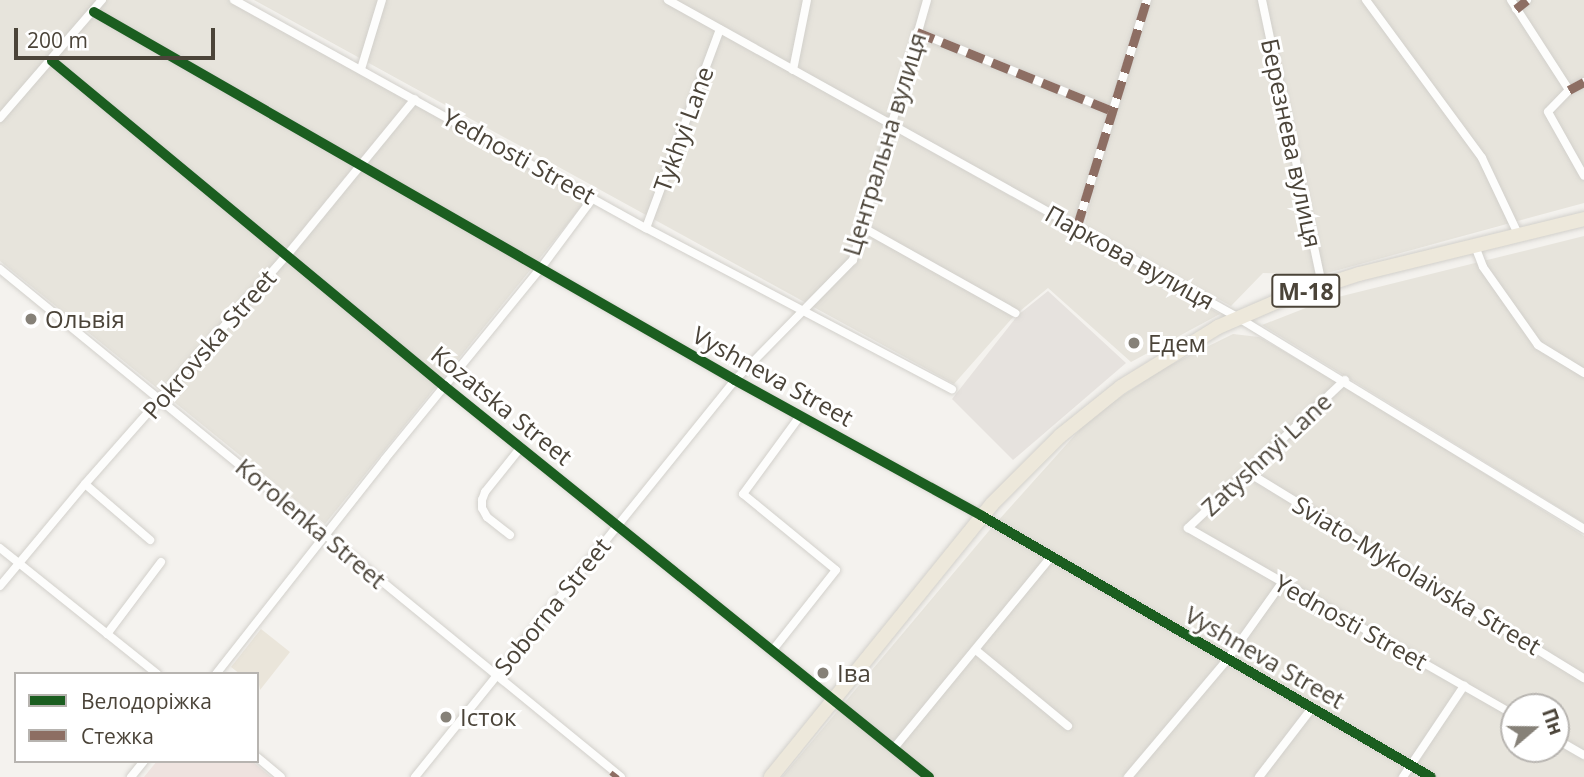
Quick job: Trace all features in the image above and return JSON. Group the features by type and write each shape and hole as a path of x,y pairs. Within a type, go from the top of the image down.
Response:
{"highway":[{"name":"М-18","path":"771,777 982,516 1060,436 1153,365 1237,317 1322,285 1584,219"}],"street":[{"path":"0,118 102,0"},
{"name":"Yednosti Street","path":"234,0 646,228 803,313 952,389"},
{"path":"361,69 382,0"},
{"name":"Паркова вулиця","path":"668,0 1237,317 1345,380 1584,529"},
{"path":"793,70 807,0"},
{"name":"Центральна вулиця","path":"803,313 853,260 927,0"},
{"path":"1077,227 1147,0"},
{"name":"Березнева вулиця","path":"1262,0 1322,285"},
{"path":"1366,0 1482,158 1518,236"},
{"path":"1511,0 1569,90"},
{"path":"1517,9 1527,0"},
{"name":"Vyshneva Street","path":"94,12 735,380 982,516 1431,777"},
{"name":"Tykhyi Lane","path":"646,228 720,29"},
{"path":"917,32 1113,111"},
{"name":"Kozatska Street","path":"52,61 444,386 929,777"},
{"path":"1584,82 1569,90 1548,112 1584,176"},
{"name":"Pokrovska Street","path":"0,586 85,484 288,254 415,99"},
{"path":"218,672 541,268 593,198"},
{"path":"862,227 1015,313"},
{"path":"1475,246 1483,267 1538,345 1584,373"},
{"name":"Korolenka Street","path":"0,269 617,776"},
{"name":"Soborna Street","path":"415,777 735,380 803,313"},
{"name":"Zatyshnyi Lane","path":"1188,528 1345,380"},
{"path":"772,650 835,570 743,494 800,416"},
{"path":"510,535 487,517 482,508 482,500 485,492 521,447"},
{"name":"Sviato-Mykolaivska Street","path":"1249,472 1584,678"},
{"path":"85,484 150,540"},
{"name":"Yednosti Street","path":"1188,528 1500,707"},
{"path":"0,548 154,672"},
{"path":"894,748 977,651 1051,557"},
{"path":"107,634 161,562"},
{"path":"1128,777 1227,660 1282,583"},
{"path":"977,651 1068,726"},
{"path":"1403,777 1464,686"},
{"path":"1259,777 1312,708"},
{"path":"259,759 282,777"},
{"path":"131,777 143,763"}],"shaded area":[{"path":"0,0 229,0 586,201 325,524 0,261"},
{"path":"254,0 662,0 1220,314 1131,362 1048,288 1014,316 954,384"},
{"path":"669,0 1584,0 1584,203 1320,275 1263,273 1231,306 1085,225 1108,130 1077,227"},
{"path":"1584,236 1584,523 1262,325 1326,300"},
{"path":"1048,291 1126,363 1013,460 952,399 1018,315"},
{"path":"1233,334 1259,337 1363,397 1584,536 1584,777 782,777 988,532 1092,416 1164,368"},
{"path":"261,629 290,652 260,690 259,672 237,672 231,667"},
{"path":"155,763 254,763 271,777 144,777"}],"marked path":[{"path":"1077,227 1147,0"},
{"path":"1516,9 1527,0"},
{"path":"917,32 1113,111"},
{"path":"1569,90 1584,82"},
{"path":"613,777 616,773"}],"cycle path":[{"path":"94,12 735,380 982,516 1431,777"},
{"path":"52,61 444,386 929,777"}],"place":[{"name":"Ольвія","path":"31,319"},
{"name":"Едем","path":"1134,343"},
{"name":"Іва","path":"823,673"},
{"name":"Істок","path":"446,717"}]}
